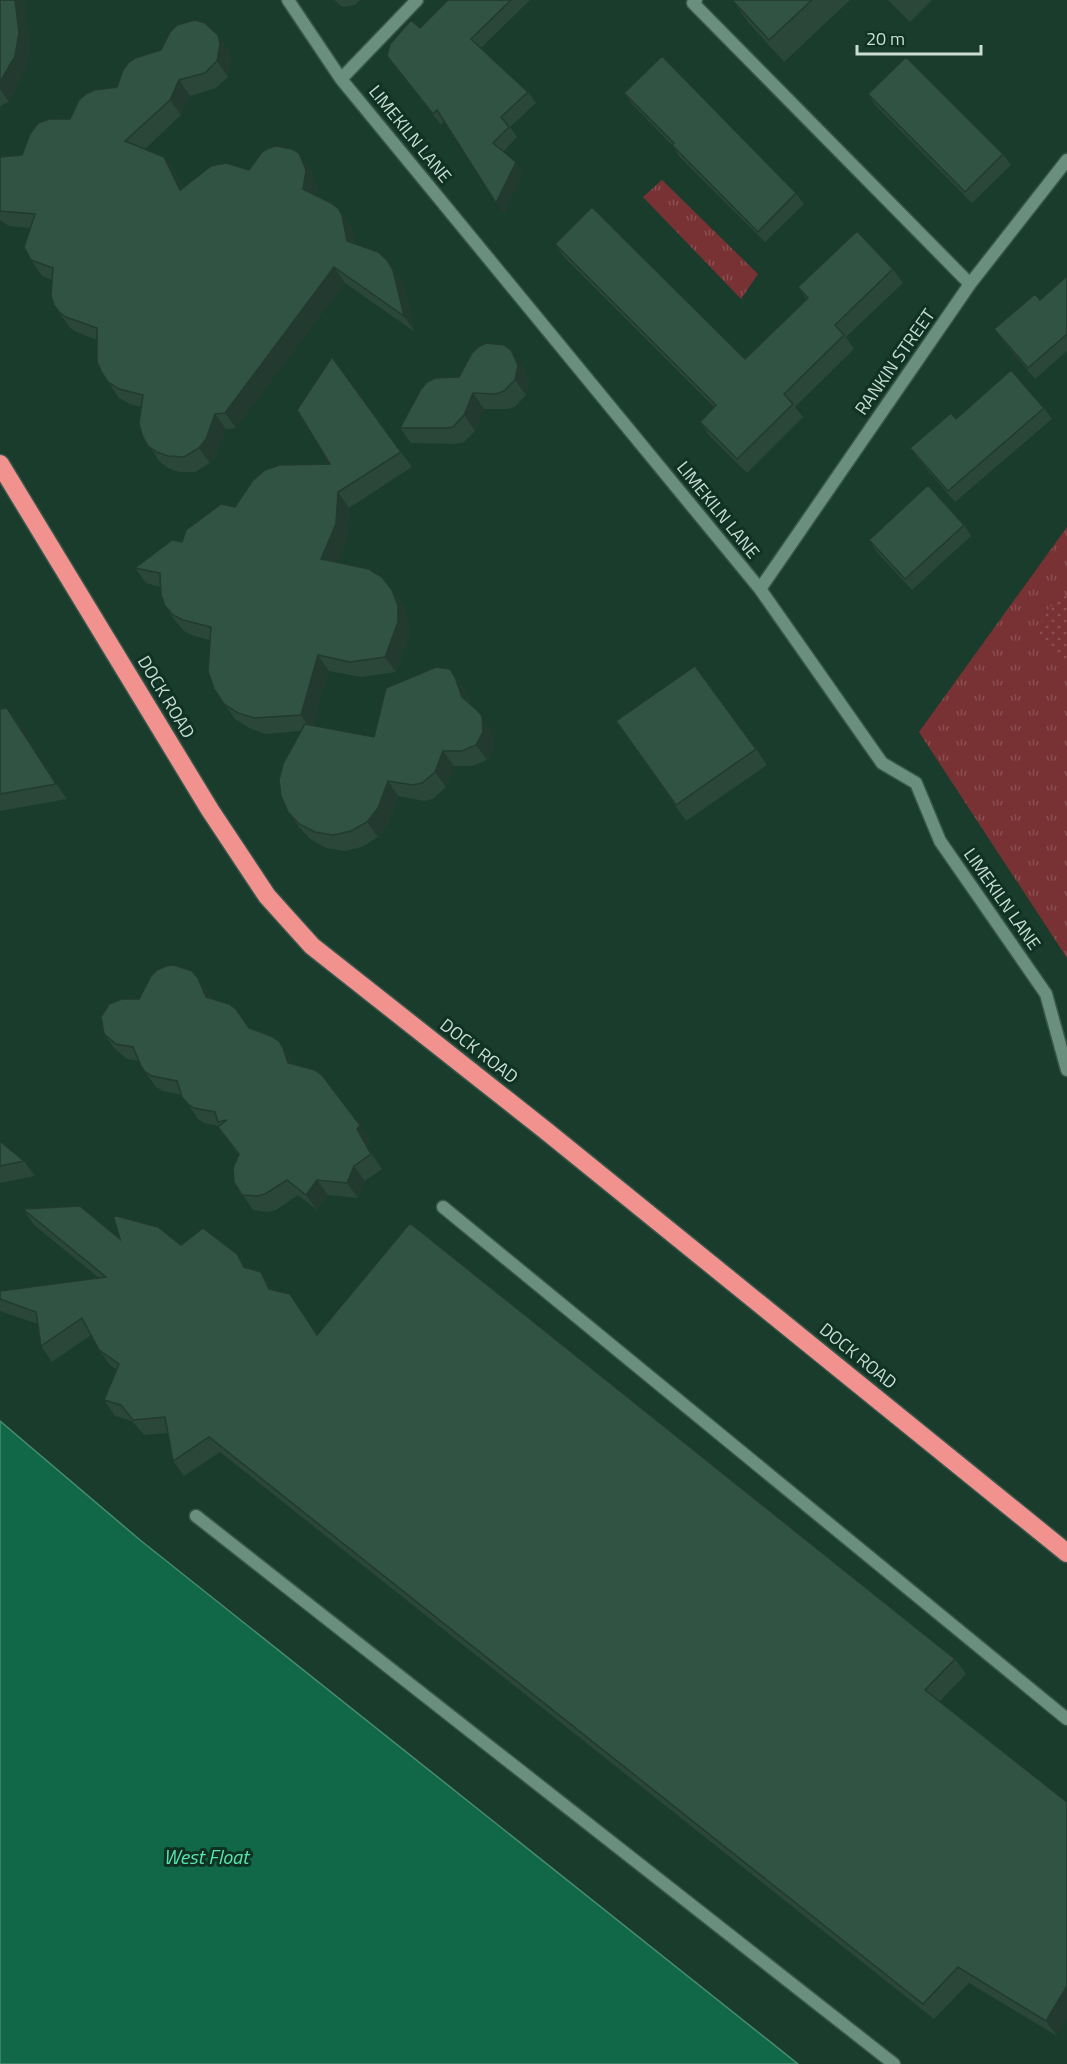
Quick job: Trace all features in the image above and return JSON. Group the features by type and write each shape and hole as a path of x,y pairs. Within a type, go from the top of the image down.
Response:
{"highway":[{"name":"DOCK ROAD","path":"0,464 210,810 267,896 312,946 545,1130 1067,1553"}],"street":[{"name":"LIMEKILN LANE","path":"288,0 341,79 760,589 882,763 916,783 940,840 1046,994 1067,1070"},
{"path":"341,79 417,0"},
{"path":"696,0 693,3 970,284"},
{"name":"RANKIN STREET","path":"760,589 970,284 1067,160"},
{"path":"444,1207 1067,1719"},
{"path":"196,1516 894,2064"}],"green space":[{"path":"662,180 758,274 741,299 643,197"},
{"path":"1067,527 1067,958 919,732"},
{"path":"1067,595 1067,661 1046,648 1040,630 1044,616 1049,609"}],"water":[{"name":"West Float","path":"0,1421 140,1540 798,2064 0,2064"}],"building":[{"path":"0,0 15,0 19,33 15,56 0,82"},
{"path":"448,0 511,0 471,39 528,92 501,117 509,127 493,143 516,162 496,203 437,110 433,114 387,56 390,44 411,20 420,28"},
{"path":"734,0 812,0 769,40"},
{"path":"195,20 205,23 218,35 220,44 217,61 205,73 179,80 170,100 125,141 164,157 180,190 211,166 226,163 249,170 262,152 276,146 299,153 306,170 303,189 338,208 342,215 347,241 378,252 387,260 393,270 404,316 334,267 225,413 215,414 206,439 199,448 184,457 168,456 148,446 139,423 143,395 119,389 108,382 97,362 97,328 66,317 54,305 51,296 53,268 31,260 24,247 35,214 0,211 0,157 22,155 30,134 38,123 50,119 70,119 79,100 86,94 94,90 117,87 128,63 135,58 161,50 170,32 177,25"},
{"path":"662,56 796,193 758,232 624,93"},
{"path":"906,57 1003,154 965,192 868,94"},
{"path":"592,207 745,359 808,298 798,287 857,231 893,269 835,325 844,335 784,394 793,404 737,459 700,422 716,405 555,244"},
{"path":"1067,276 1067,334 1028,368 994,329 1035,294 1040,300"},
{"path":"486,343 504,345 511,350 518,365 515,380 504,391 496,394 473,393 464,415 453,427 400,428 427,382 435,378 459,377 472,353"},
{"path":"332,357 401,452 338,492 336,524 321,559 369,569 382,577 392,590 398,606 398,622 385,657 350,662 318,655 301,715 254,718 238,713 224,704 214,689 208,671 211,627 173,615 165,606 161,595 160,573 135,568 172,540 182,542 186,530 221,504 235,507 253,480 265,470 279,465 330,464 297,410"},
{"path":"1011,370 1044,408 948,491 910,448 951,413 956,419"},
{"path":"928,485 964,525 905,579 869,540"},
{"path":"695,666 756,749 676,805 616,721"},
{"path":"436,667 450,669 462,697 482,716 483,732 476,745 462,751 443,751 435,772 422,783 413,785 388,781 378,808 367,822 351,831 333,835 315,832 299,824 288,812 281,796 279,780 283,764 305,724 374,737 386,688"},
{"path":"7,708 56,784 0,794 0,709"},
{"path":"174,965 192,971 198,978 206,997 229,1004 236,1009 249,1028 279,1041 288,1063 315,1070 322,1075 360,1125 357,1129 371,1154 354,1166 347,1183 317,1180 306,1195 287,1180 265,1194 242,1195 234,1182 233,1168 239,1154 218,1127 227,1120 218,1122 215,1112 194,1108 188,1104 182,1097 177,1081 152,1076 145,1072 133,1047 116,1044 104,1034 101,1017 109,1004 122,999 139,999 151,976 157,970"},
{"path":"0,1141 24,1161 0,1166"},
{"path":"80,1206 120,1239 113,1215 158,1227 181,1245 203,1228 237,1254 244,1267 261,1272 269,1289 290,1294 317,1335 410,1223 955,1659 925,1690 1067,1802 1067,1986 1046,2021 958,1967 923,2004 209,1437 173,1461 165,1417 133,1420 121,1405 104,1400 119,1364 99,1350 82,1318 41,1346 36,1312 0,1299 0,1291 106,1277 23,1209"}]}
